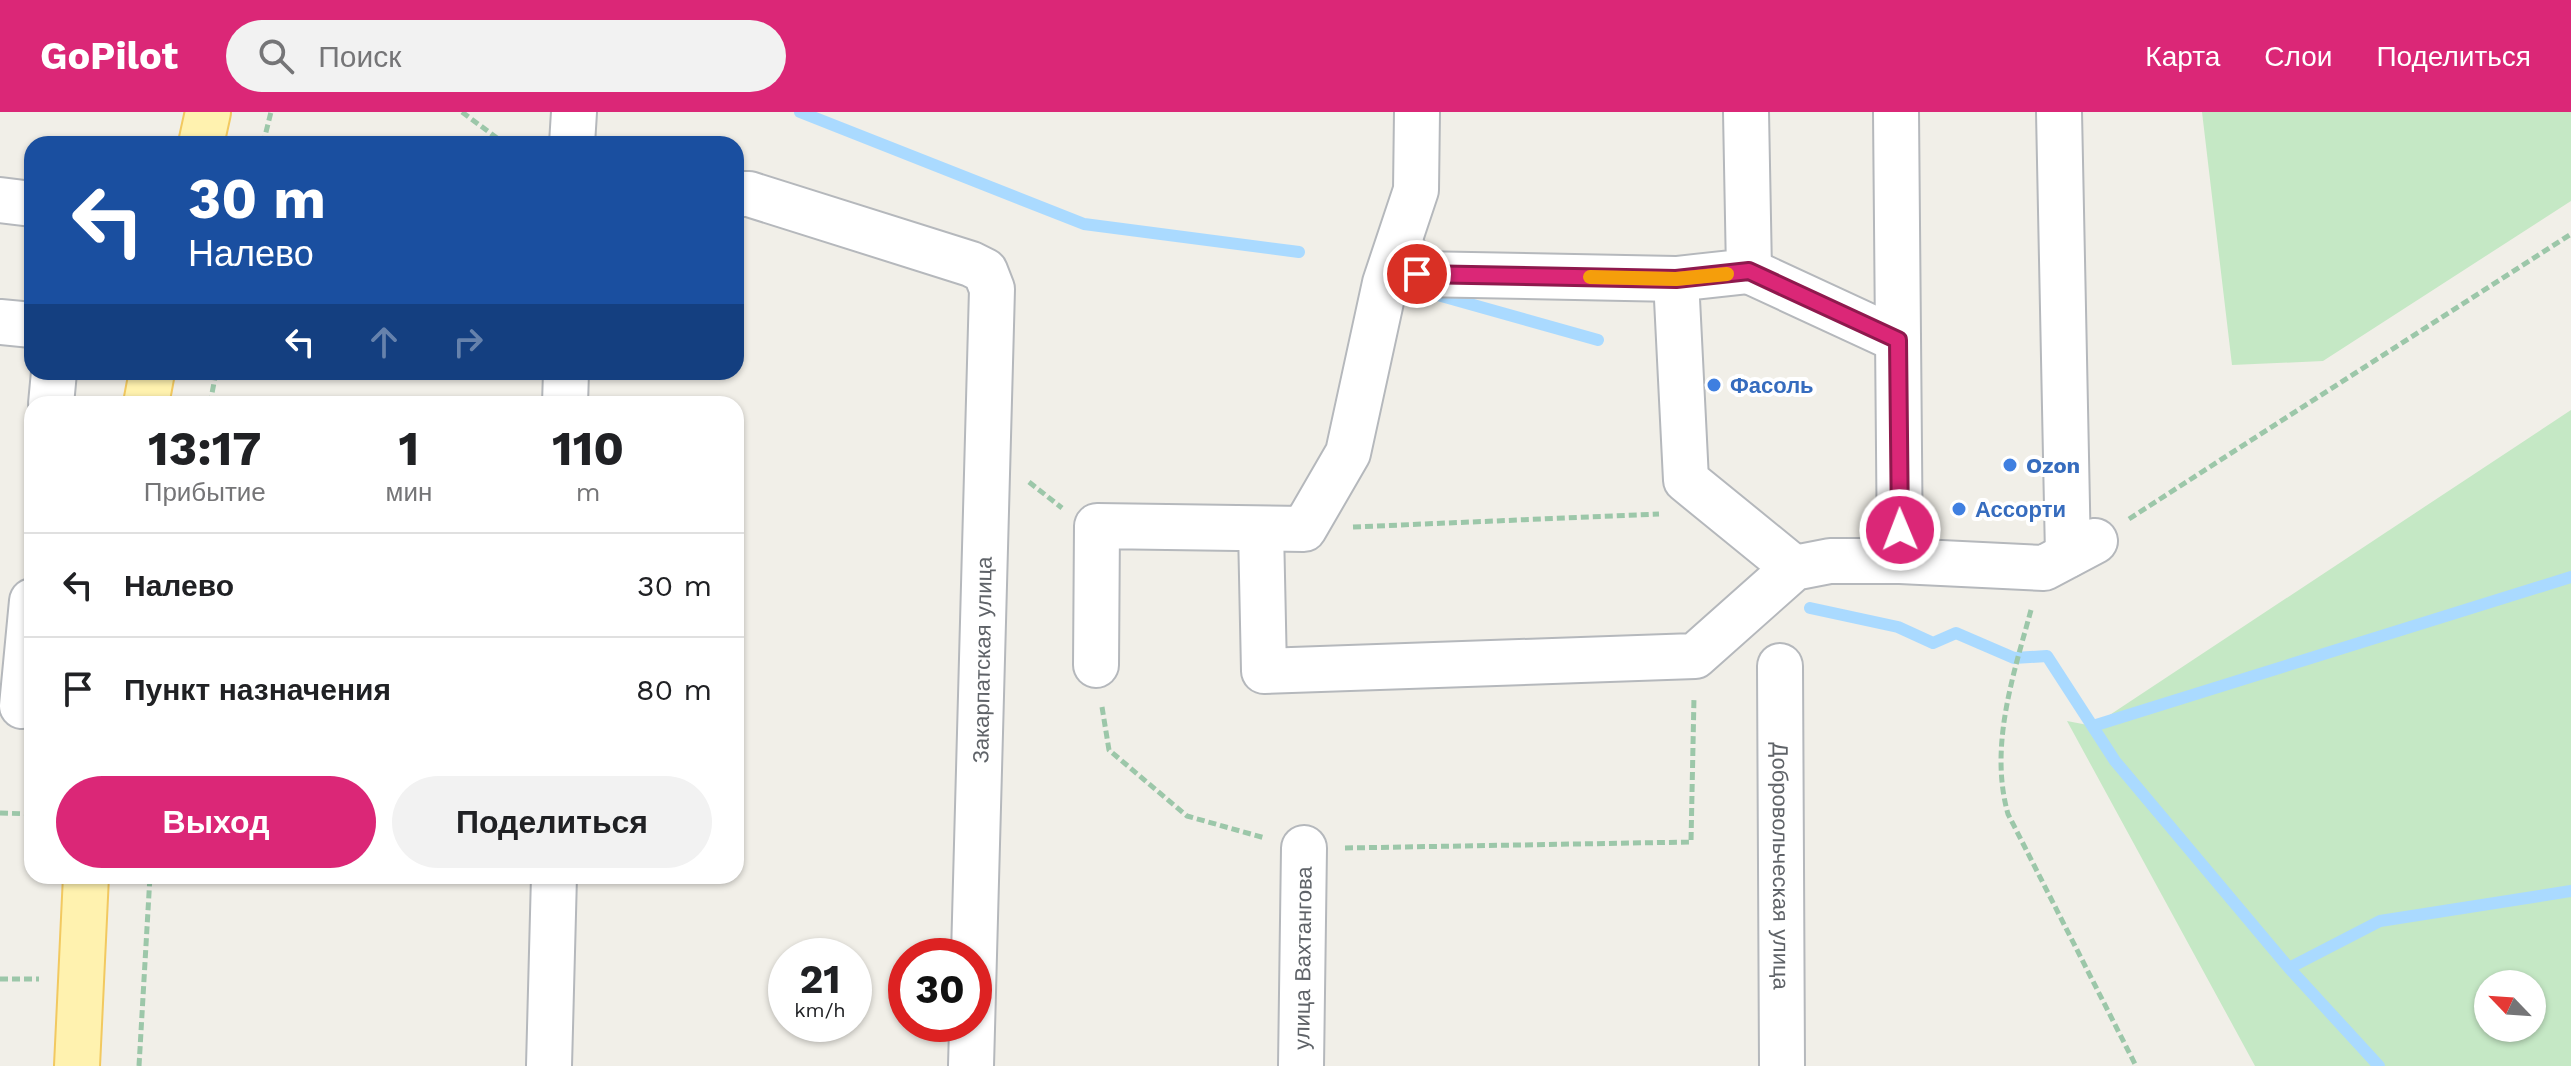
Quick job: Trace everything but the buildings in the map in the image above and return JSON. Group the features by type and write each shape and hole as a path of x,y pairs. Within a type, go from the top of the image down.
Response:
{"main road":[{"path":"203,136 208,112"},
{"path":"77,1066 86,884"}],"street":[{"path":"572,136 574,112"},
{"path":"1096,665 1097,526 1304,529 1348,453 1385,283 1416,190 1417,112"},
{"path":"1746,112 1749,271"},
{"path":"1896,112 1900,561"},
{"path":"1261,529 1264,671 1695,656 1794,568 1830,561 1900,561 2044,568 2081,548 2059,112"},
{"name":"Закарпатская улица","path":"744,194 971,264 985,271 992,289 971,1066"},
{"path":"0,200 24,203"},
{"path":"1399,243 1417,274 1676,279 1749,271 1898,340"},
{"path":"1676,279 1686,480 1794,568"},
{"path":"0,322 24,324"},
{"path":"18,711 24,664"},
{"name":"Добровольческая улица","path":"1780,666 1782,1066"},
{"name":"улица Вахтангова","path":"1301,1066 1304,848"},
{"path":"549,1066 554,884"}],"path":[{"path":"265,136 271,112"},
{"path":"462,112 494,136"},
{"path":"2081,548 2571,234"},
{"path":"1018,472 1057,506"},
{"path":"1304,529 1667,514 1708,498"},
{"path":"2023,639 2001,738 2000,785 2008,814 2136,1066"},
{"path":"1096,665 1109,750 1187,816 1304,848 1691,842 1695,656"},
{"path":"0,813 24,814"},
{"path":"139,1066 150,884"},
{"path":"0,979 39,979"}],"green space":[{"path":"2202,112 2571,112 2571,201 2323,361 2232,365"},
{"path":"2571,410 2571,1066 2255,1066 2067,721 2093,726"}],"waterway":[{"path":"800,112 1084,224 1299,252"},
{"path":"1427,292 1598,340"},
{"path":"2093,726 2571,577"},
{"path":"1810,608 1898,627 1933,643 1956,633 2014,658 2047,656 2115,761 2289,968 2379,1066"},
{"path":"2289,968 2380,921 2571,891"}],"slow traffic":[{"path":"1590,277 1676,279 1727,274"}],"place":[{"name":"Фасоль","path":"1714,385"},
{"name":"Ozon","path":"2010,465"},
{"name":"Ассорти","path":"1959,509"}],"route":[{"path":"1417,274 1676,279 1749,271 1898,340 1900,530"}]}
